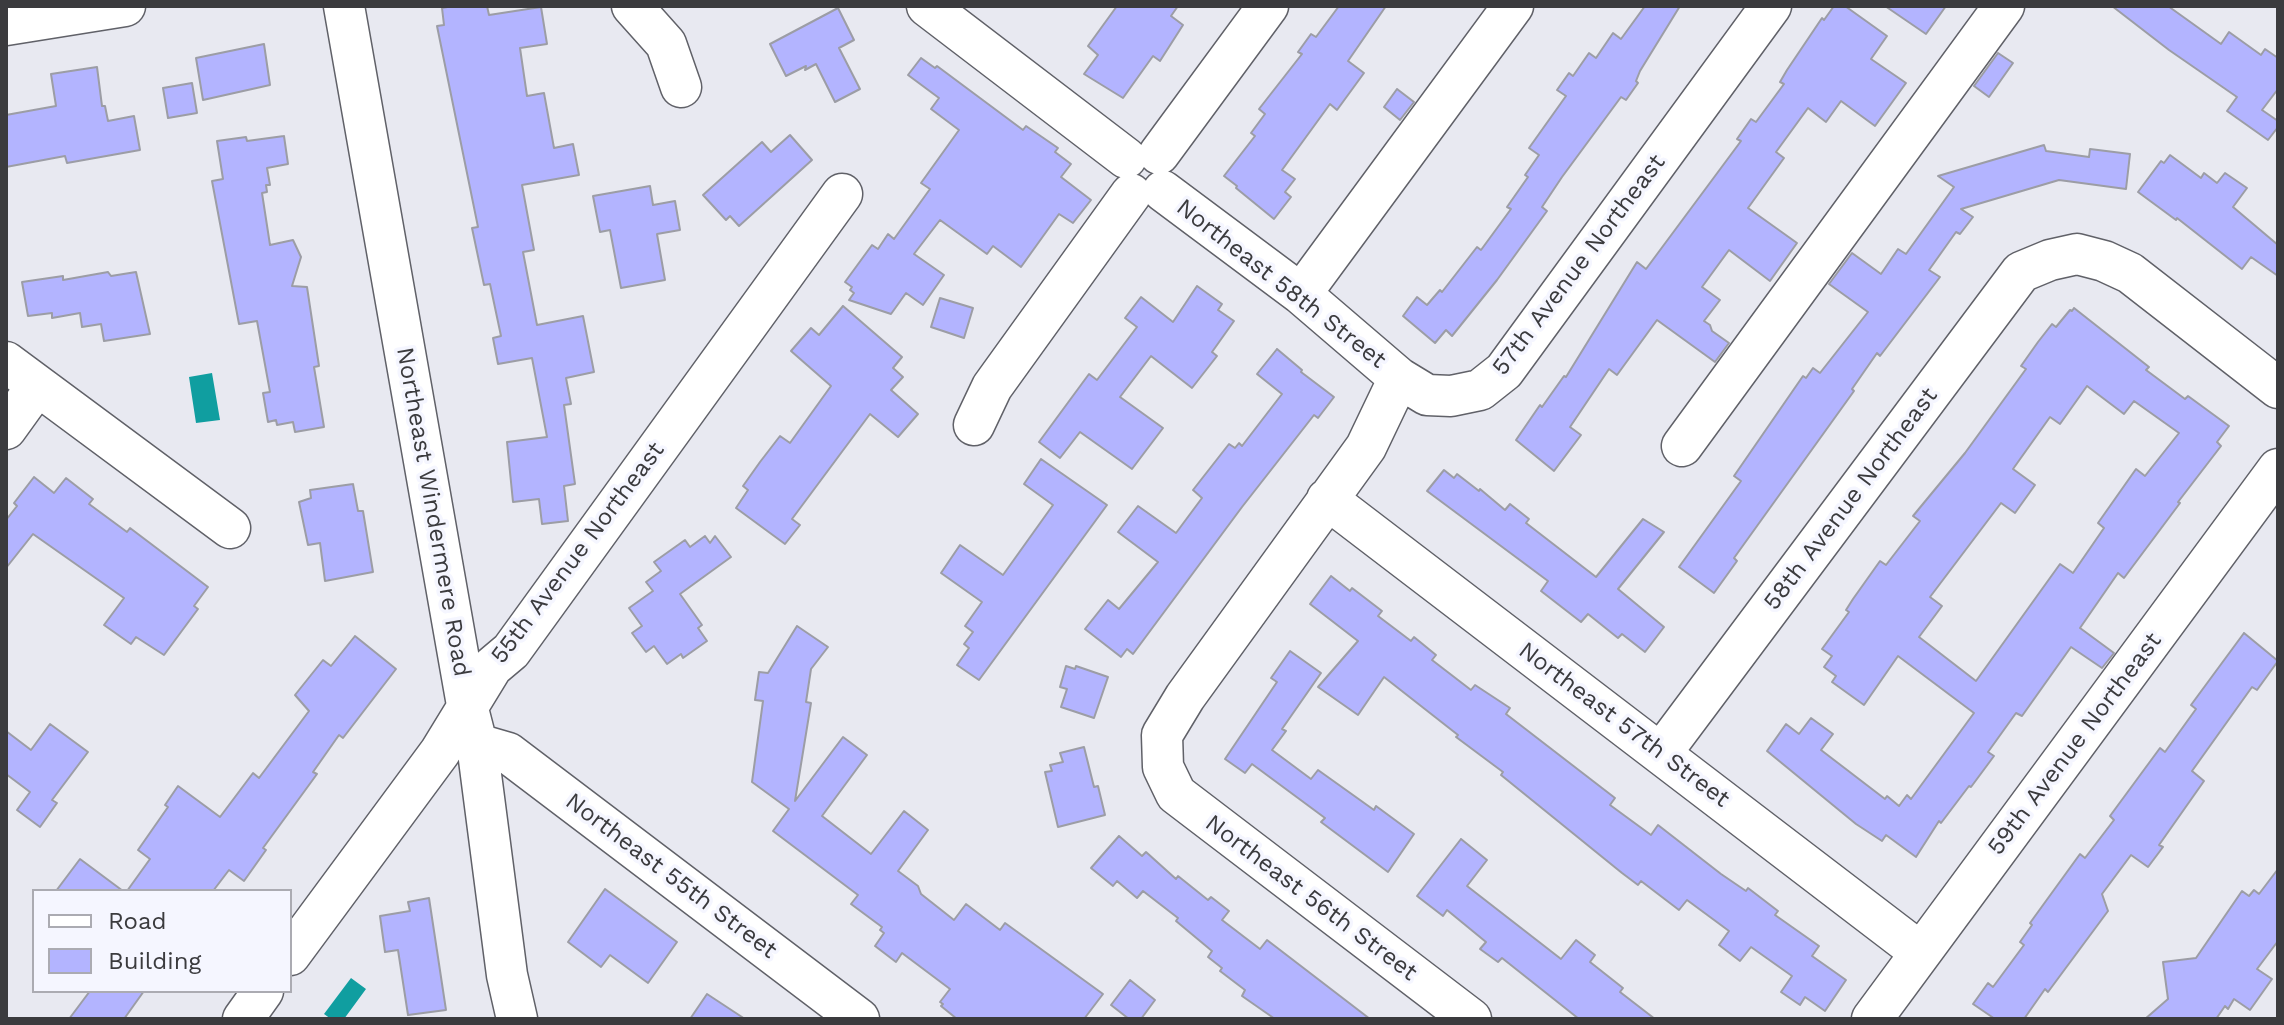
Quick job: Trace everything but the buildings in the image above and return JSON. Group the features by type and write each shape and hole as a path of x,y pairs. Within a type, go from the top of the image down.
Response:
{"street":[{"path":"6,25 125,6"},
{"name":"Northeast Windermere Road","path":"344,6 467,705 477,744 507,975 517,1019"},
{"path":"632,6 666,44 681,87"},
{"path":"974,425 992,387 1268,6"},
{"path":"1301,294 1513,6"},
{"name":"57th Avenue Northeast","path":"1399,378 1427,395 1451,396 1480,390 1504,371 1771,6"},
{"path":"1682,446 2004,6"},
{"name":"Northeast 58th Street","path":"950,13 1145,174 1301,294 1399,378"},
{"name":"55th Avenue Northeast","path":"292,952 440,752 492,667 511,651 842,194"},
{"name":"58th Avenue Northeast","path":"1662,752 2021,272 2050,260 2077,254 2104,261 2130,273 2278,388"},
{"path":"6,362 230,528"},
{"path":"1327,499 1366,447 1399,378"},
{"path":"6,429 37,386"},
{"name":"59th Avenue Northeast","path":"1872,1019 2278,469"},
{"name":"Northeast 57th Street","path":"1327,499 1920,952"},
{"name":"Northeast 56th Street","path":"1327,499 1185,697 1162,735 1163,767 1176,794 1471,1019"},
{"name":"Northeast 55th Street","path":"477,744 508,753 859,1019"},
{"path":"243,1019 262,993"}],"water":[{"path":"212,373 220,420 196,423 189,377"},
{"path":"351,978 366,989 344,1019 331,1019 324,1014"}]}
